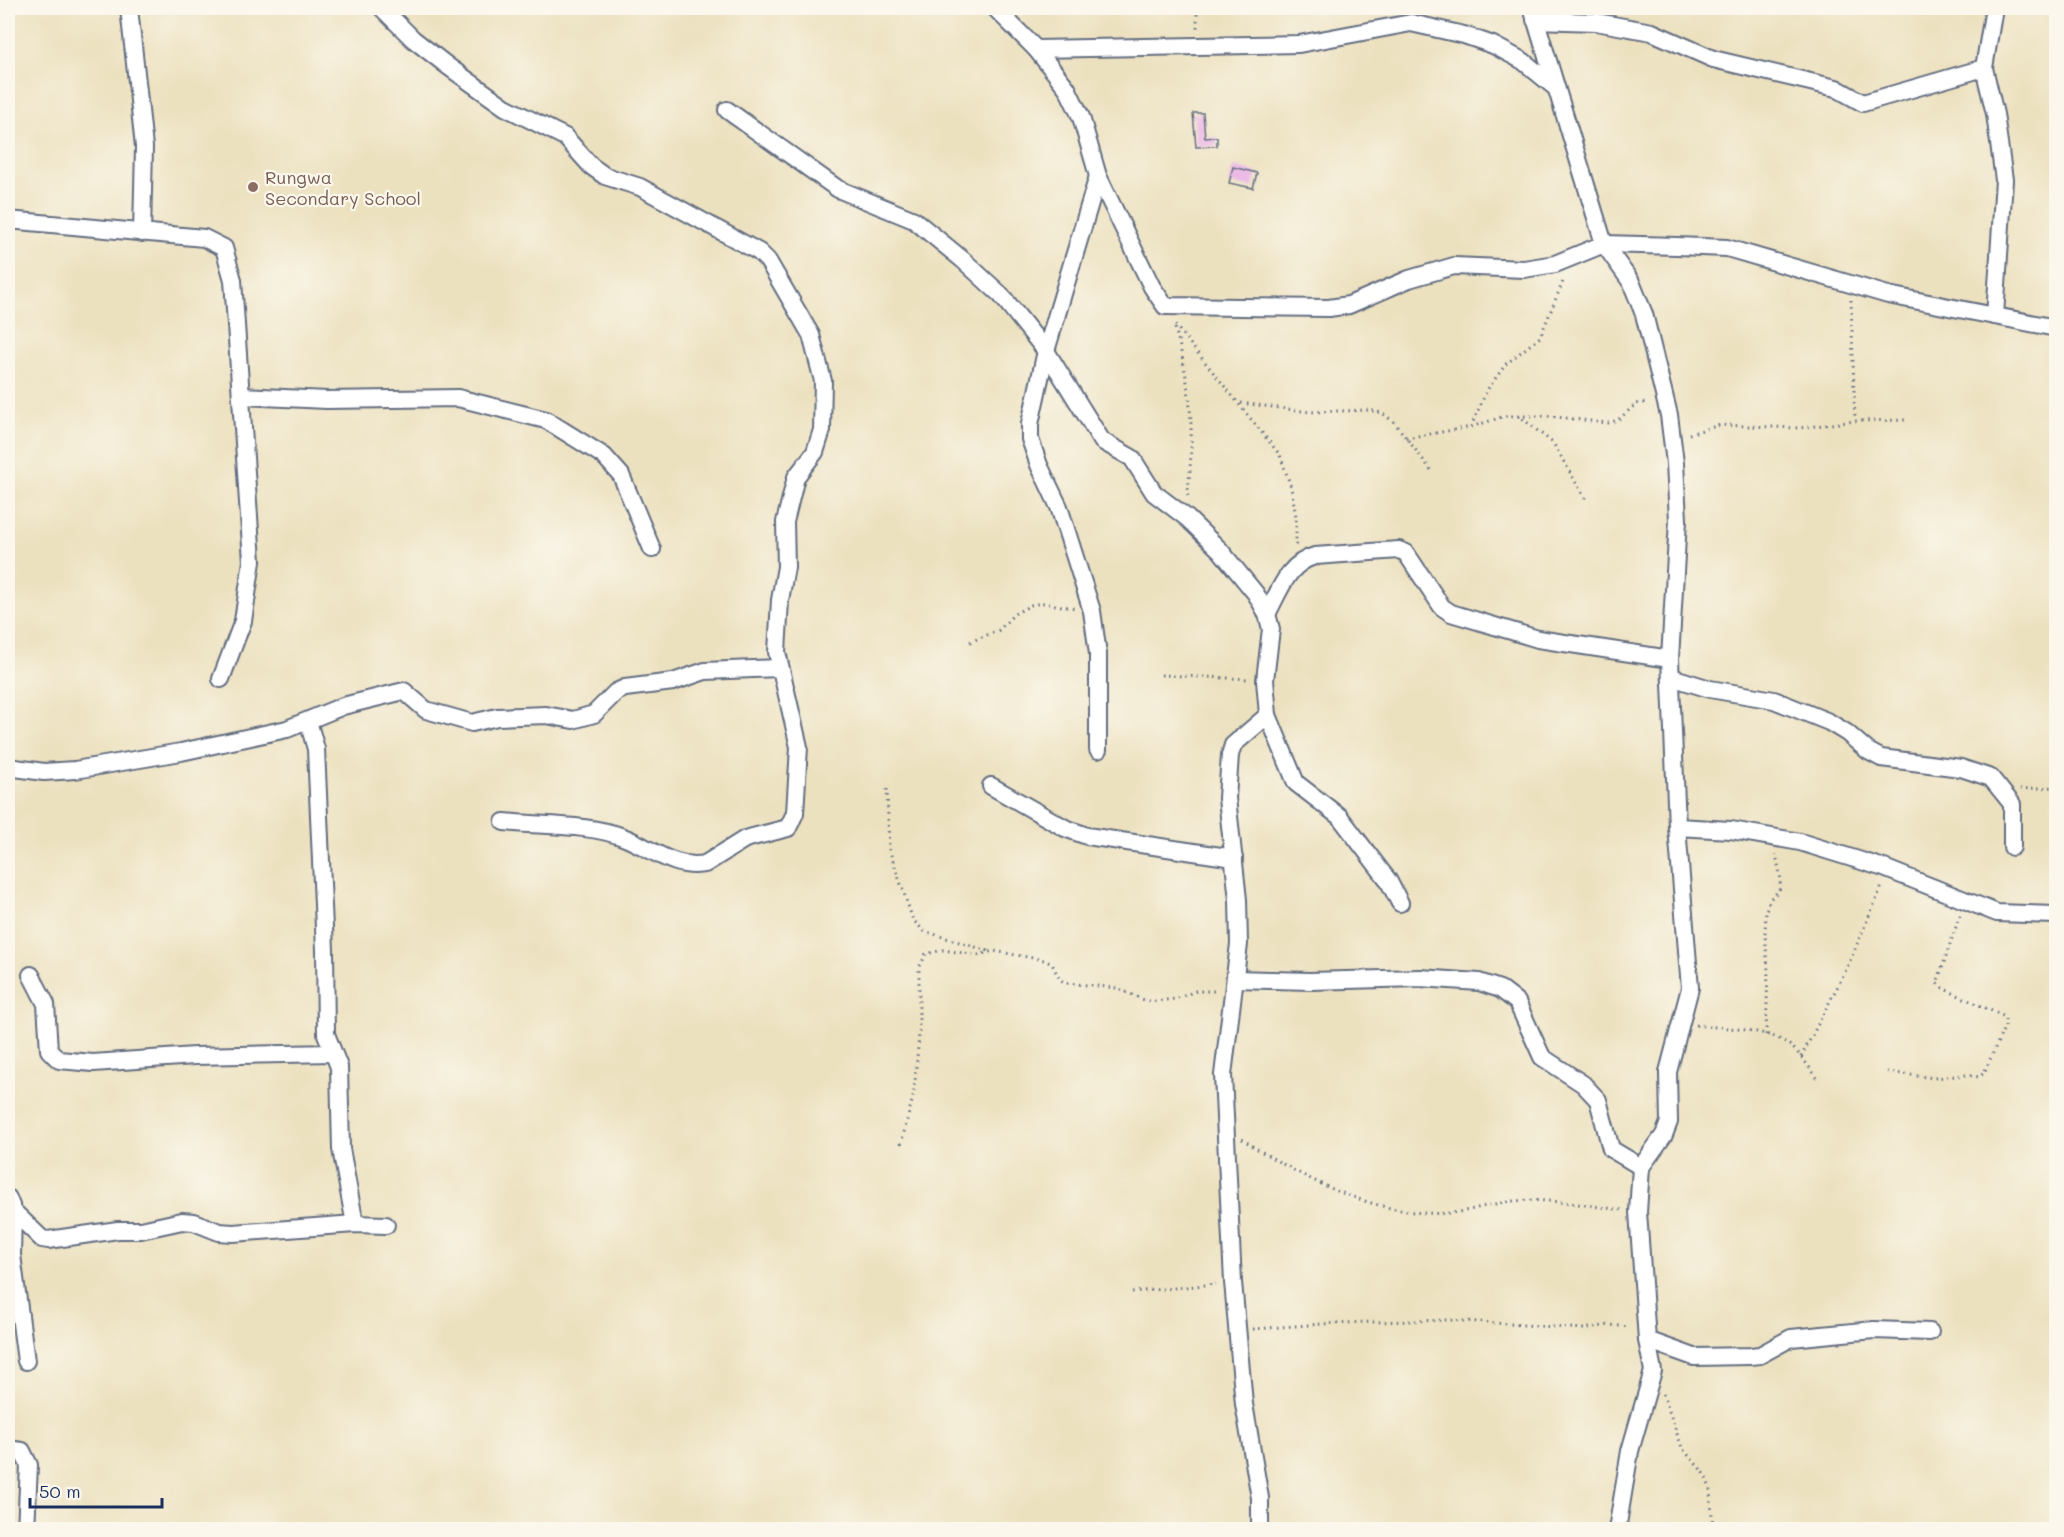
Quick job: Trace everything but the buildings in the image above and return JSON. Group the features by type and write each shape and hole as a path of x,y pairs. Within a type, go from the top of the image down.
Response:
{"street":[{"path":"129,8 144,147 142,233"},
{"path":"382,8 413,39 505,107 565,137 591,166 605,176 640,187 759,252 768,261 811,335 823,381 822,430 815,452 796,477 790,491 785,522 786,567 778,623 779,668 799,747 795,813 788,828 745,839 705,864 687,865 614,834 504,822"},
{"path":"995,8 1036,49 1067,88 1076,107 1098,176 1152,287 1161,301 1170,308 1329,308 1349,305 1409,279 1454,266 1524,269 1555,264 1604,244 1727,248 1888,295 2056,328"},
{"path":"1994,8 1984,68 1998,134 2004,180 1995,316"},
{"path":"1617,1530 1630,1451 1653,1371 1647,1334 1638,1212 1641,1167 1664,1135 1669,1122 1668,1072 1690,988 1677,827 1670,659 1678,520 1672,437 1664,393 1639,300 1631,282 1604,244 1534,14 1652,32 1713,59 1836,88 1863,103 1984,68"},
{"path":"1036,49 1299,44 1411,23 1464,35 1493,45 1523,62 1556,88"},
{"path":"727,110 838,189 914,220 1001,295 1046,351 1102,441 1132,458 1154,493 1187,518 1220,550 1256,594 1267,614 1270,629 1265,680 1268,716 1296,783 1340,817 1388,880 1400,903"},
{"path":"1098,176 1046,351 1030,424 1030,439 1038,465 1059,507 1092,611 1098,654 1098,750"},
{"path":"8,220 204,238 224,248 233,280 252,561 243,621 221,679"},
{"path":"241,396 327,400 458,398 546,420 604,456 621,475 652,549"},
{"path":"1267,614 1296,563 1315,556 1401,550 1418,568 1442,607 1451,613 1538,639 1670,659"},
{"path":"8,767 44,772 75,770 181,752 286,729 343,706 404,691 426,710 472,723 496,717 546,715 573,720 594,714 616,692 625,688 673,682 705,671 779,668"},
{"path":"1671,677 1710,688 1774,700 1847,732 1868,752 1881,758 1961,768 1992,778 2012,804 2012,847"},
{"path":"1260,1530 1260,1498 1244,1404 1233,1282 1223,1075 1239,944 1234,858 1227,798 1231,749 1268,716"},
{"path":"308,721 316,749 325,929 326,1034 340,1078 341,1149 355,1224"},
{"path":"991,786 1065,828 1087,836 1234,858"},
{"path":"1677,827 1731,830 1800,842 1879,866 1997,913 2056,915"},
{"path":"31,975 46,1004 49,1050 59,1060 93,1064 184,1056 333,1053"},
{"path":"1234,985 1420,978 1479,982 1500,989 1517,1002 1542,1057 1583,1084 1598,1100 1611,1149 1641,1167"},
{"path":"10,1205 42,1239 48,1240 118,1230 141,1230 182,1221 194,1222 219,1232 233,1233 355,1224 386,1225"},
{"path":"10,1205 12,1255 26,1361"},
{"path":"1647,1334 1695,1357 1760,1355 1791,1338 1874,1330 1930,1332"},
{"path":"8,1449 22,1451 29,1465 26,1530"}],"path":[{"path":"1471,427 1487,390 1506,364 1540,337 1574,256"},
{"path":"1850,284 1855,421"},
{"path":"1170,308 1186,366 1192,413 1193,450 1187,518"},
{"path":"1175,325 1280,454 1291,488 1296,516 1296,563"},
{"path":"1406,438 1471,427 1505,416 1548,416 1608,423 1618,420 1636,404 1652,401 1664,393"},
{"path":"1239,403 1310,412 1369,410 1382,413 1394,422 1431,470"},
{"path":"1517,416 1554,443 1586,500"},
{"path":"1672,437 1698,433 1720,424 1799,428 1855,421 1906,420"},
{"path":"969,642 999,630 1014,614 1031,605 1043,603 1092,611"},
{"path":"1161,675 1265,680"},
{"path":"2003,790 2056,787"},
{"path":"887,789 889,849 913,920 924,931 989,952 1049,962 1060,980 1066,983 1117,988 1144,1000 1175,999 1196,991 1234,985"},
{"path":"1766,1035 1766,911 1770,899 1779,891 1781,880 1773,837"},
{"path":"1801,1057 1878,899 1883,879 1879,866"},
{"path":"1887,1072 1934,1078 1967,1075 1979,1077 1988,1064 2005,1026 2006,1017 1940,987 1936,978 1965,902"},
{"path":"901,1144 914,1093 919,1035 919,968 923,957 933,951 978,955 989,952"},
{"path":"1682,1023 1766,1035 1783,1041 1801,1057 1818,1079"},
{"path":"1226,1128 1263,1153 1322,1183 1378,1205 1450,1213 1514,1201 1556,1202 1638,1212"},
{"path":"1132,1292 1233,1282"},
{"path":"1239,1330 1337,1323 1449,1320 1584,1329 1609,1325 1647,1334"},
{"path":"1653,1371 1670,1408 1682,1448 1704,1473 1710,1488 1713,1530"}],"place":[{"name":"Rungwa Secondary School","path":"253,187"}]}
